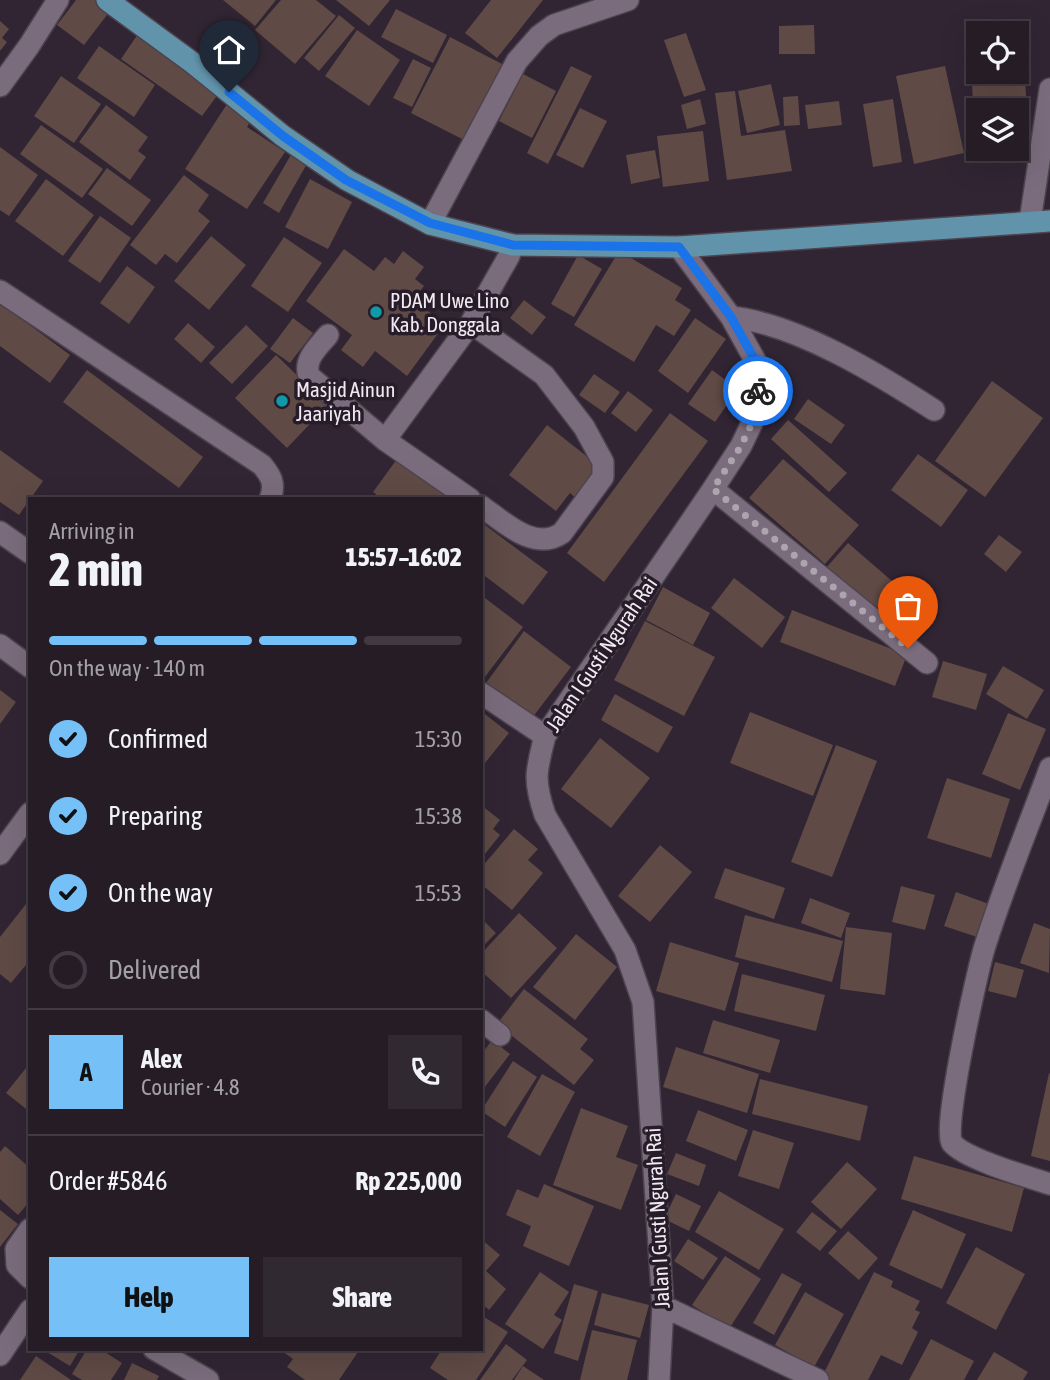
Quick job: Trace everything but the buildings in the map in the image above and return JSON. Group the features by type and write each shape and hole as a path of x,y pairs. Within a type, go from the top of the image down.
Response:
{"main road":[{"path":"107,0 346,180 430,223 513,245 679,247 1040,221"}],"street":[{"path":"0,86 58,0"},
{"path":"430,223 517,61 539,36 555,25 628,0"},
{"path":"1040,221 1050,89"},
{"path":"385,440 471,323 513,245"},
{"name":"Jalan I Gusti Ngurah Rai","path":"659,1380 663,1306 643,1002 625,950 545,815 537,791 536,772 545,736 713,489 741,446 752,423 758,391 756,362 731,317 679,247"},
{"path":"0,291 262,465 274,485 271,497"},
{"path":"731,317 782,327 892,383 934,410"},
{"path":"471,323 544,375 584,427 603,462 603,477 562,533 555,538 527,538 483,507"},
{"path":"328,335 308,361 306,369 309,376 385,440 467,497"},
{"path":"713,489 928,663"},
{"path":"0,532 28,552"},
{"path":"0,645 28,666"},
{"path":"483,694 545,736"},
{"path":"1050,768 984,951 955,1083 949,1135 954,1144 968,1154 1050,1184"},
{"path":"0,853 28,816"},
{"path":"483,1022 500,1035"},
{"path":"28,1232 16,1249 17,1265 28,1276"},
{"path":"663,1306 818,1380"},
{"path":"1,1351 28,1313"},
{"path":"157,1351 208,1380"}],"way so far":[{"path":"758,391 752,423 741,446 713,489 908,648"}],"place":[{"name":"PDAM Uwe Lino Kab. Donggala","path":"376,312"},
{"name":"Masjid Ainun Jaariyah","path":"282,401"}],"route":[{"path":"229,92 283,136 346,180 430,223 513,245 679,247 731,317 756,362 758,391"}]}
